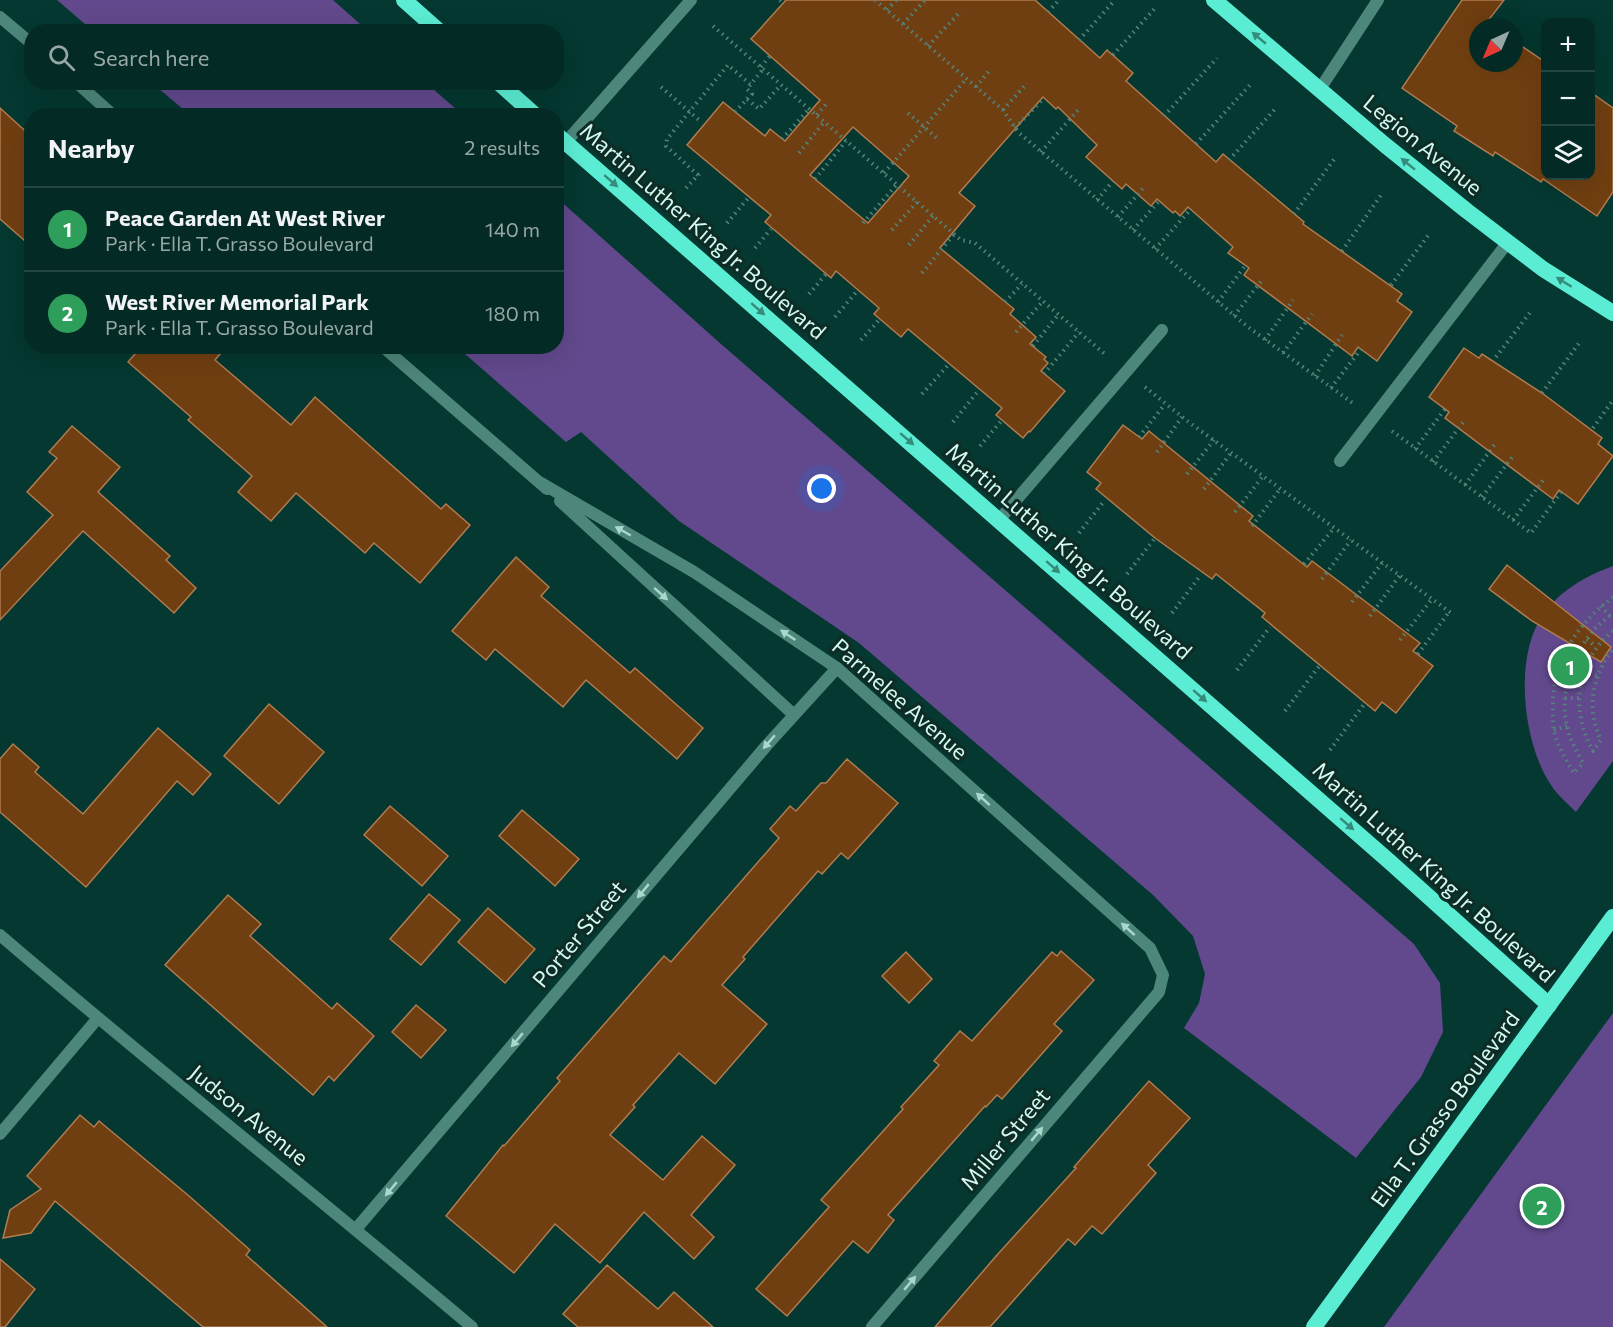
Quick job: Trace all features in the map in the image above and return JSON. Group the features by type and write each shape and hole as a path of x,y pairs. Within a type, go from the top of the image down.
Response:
{"highway":[{"path":"404,0 431,24"},
{"name":"Legion Avenue","path":"1214,0 1384,145 1543,269 1613,313"},
{"path":"507,90 527,108"},
{"name":"Martin Luther King Jr. Boulevard","path":"564,140 1381,854 1549,1005"},
{"name":"Ella T. Grasso Boulevard","path":"1314,1327 1613,918"}],"street":[{"path":"564,136 691,0"},
{"path":"1320,89 1378,0"},
{"path":"0,17 24,37"},
{"path":"85,90 105,108"},
{"path":"1340,461 1508,242"},
{"path":"999,520 1162,330"},
{"name":"Parmelee Avenue","path":"391,354 541,483 793,714"},
{"name":"Parmelee Avenue","path":"541,483 694,572 837,668 1150,948 1163,975"},
{"name":"Porter Street","path":"356,1229 793,714 837,668"},
{"name":"Judson Avenue","path":"0,935 472,1327"},
{"name":"Miller Street","path":"872,1327 1159,992 1163,975"},
{"path":"0,1134 98,1018"}],"path":[{"path":"874,0 1003,110 1015,128 1041,152 1234,316 1531,533 1561,492"},
{"path":"887,10 896,0"},
{"path":"903,24 925,0"},
{"path":"1048,12 1059,0"},
{"path":"1079,40 1114,0"},
{"path":"1113,55 1157,6"},
{"path":"928,46 961,11"},
{"path":"713,26 961,240 975,243 1165,404 1451,613 1418,654"},
{"path":"735,112 752,94 747,89 770,56"},
{"path":"1164,116 1217,58"},
{"path":"698,175 670,153 666,147 667,139 728,65 750,84"},
{"path":"976,87 989,71"},
{"path":"884,173 966,78"},
{"path":"1003,110 1027,83"},
{"path":"747,99 759,110 781,85"},
{"path":"1196,144 1250,85"},
{"path":"661,87 699,120"},
{"path":"1015,128 1044,98"},
{"path":"817,115 826,104"},
{"path":"1229,160 1275,108"},
{"path":"782,139 809,109"},
{"path":"1041,152 1079,109"},
{"path":"908,113 939,140"},
{"path":"799,153 824,122"},
{"path":"815,179 846,141"},
{"path":"1294,214 1335,158"},
{"path":"686,188 702,171"},
{"path":"1097,200 1113,181"},
{"path":"863,223 897,184"},
{"path":"1118,217 1144,187"},
{"path":"1342,251 1381,195"},
{"path":"727,223 750,197"},
{"path":"1133,230 1159,201"},
{"path":"892,230 917,202"},
{"path":"1155,249 1191,209"},
{"path":"909,245 933,216"},
{"path":"755,248 771,230"},
{"path":"1391,285 1430,233"},
{"path":"922,273 954,234"},
{"path":"1218,302 1245,266"},
{"path":"809,294 826,274"},
{"path":"1234,316 1263,279"},
{"path":"1005,302 1022,284"},
{"path":"835,317 858,290"},
{"path":"1265,340 1293,300"},
{"path":"1016,332 1043,301"},
{"path":"1496,357 1532,310"},
{"path":"1283,353 1312,314"},
{"path":"1033,346 1058,315"},
{"path":"861,340 880,319"},
{"path":"1044,374 1079,332"},
{"path":"1315,376 1342,335"},
{"path":"1542,393 1580,342"},
{"path":"1331,388 1361,350"},
{"path":"922,394 949,364"},
{"path":"953,422 979,390"},
{"path":"1593,428 1613,400"},
{"path":"1139,437 1165,404"},
{"path":"1415,449 1445,408"},
{"path":"1157,452 1182,417"},
{"path":"980,446 1002,420"},
{"path":"1433,462 1464,421"},
{"path":"1187,474 1214,440"},
{"path":"1465,485 1495,444"},
{"path":"1204,489 1231,453"},
{"path":"1482,497 1513,456"},
{"path":"1234,512 1263,476"},
{"path":"1513,520 1544,479"},
{"path":"1252,526 1280,489"},
{"path":"1079,533 1105,500"},
{"path":"1304,564 1334,528"},
{"path":"1127,574 1155,538"},
{"path":"1322,579 1351,540"},
{"path":"1352,602 1382,563"},
{"path":"1370,616 1400,575"},
{"path":"1172,613 1200,576"},
{"path":"1601,606 1611,615 1587,639 1571,669 1565,698 1567,726 1574,747 1583,763 1574,773 1561,751 1554,730 1553,685 1565,650 1578,629 1601,606 1613,597"},
{"path":"1400,640 1432,599"},
{"path":"1238,670 1270,627"},
{"path":"1613,631 1596,647 1584,671 1580,698 1580,721 1593,752 1601,740 1592,711 1597,676 1602,664 1613,649"},
{"path":"1587,639 1596,647"},
{"path":"1560,664 1571,669"},
{"path":"1286,711 1320,665"},
{"path":"1584,671 1597,676"},
{"path":"1565,698 1580,698"},
{"path":"1330,750 1365,703"},
{"path":"1554,730 1567,726"}],"shaded area":[{"path":"57,0 333,0 360,24 85,24"},
{"path":"160,90 434,90 455,108 182,108"},
{"path":"564,204 721,344 1414,944 1440,983 1443,1032 1421,1077 1356,1158 1184,1028 1199,1003 1205,974 1193,936 1153,895 859,643 679,521 581,432 566,442 465,354 564,354"},
{"path":"1613,566 1613,761 1576,812 1551,785 1541,768 1534,747 1525,700 1528,654 1534,633 1543,615 1557,598 1583,579"},
{"path":"1613,1013 1613,1327 1384,1327"}],"building":[{"path":"786,0 1035,0 1100,58 1107,50 1133,73 1126,81 1216,162 1223,154 1304,222 1303,224 1402,294 1397,301 1412,312 1377,361 1358,347 1352,356 1244,275 1249,268 1228,253 1233,247 1188,207 1180,216 1157,199 1151,206 1126,184 1122,189 1086,157 1097,145 1058,107 1056,109 1043,97 959,193 975,206 940,248 1014,309 1010,314 1036,337 1030,344 1046,357 1044,359 1048,363 1041,371 1065,391 1023,438 996,415 1002,408 908,329 901,337 874,314 879,308 836,271 831,278 765,222 771,215 687,145 723,102 765,136 770,129 785,141 820,100 751,39","holes":["853,127 909,176 868,223 810,175"]},
{"path":"1462,0 1504,0 1490,18 1469,18 1469,72 1523,72 1523,47 1541,59 1542,180 1541,182 1495,152 1493,156 1454,131 1457,126 1402,88"},
{"path":"1595,95 1613,108 1613,192 1597,216 1544,180 1595,180"},
{"path":"0,108 24,130 24,240 0,219"},
{"path":"1464,348 1479,358 1482,354 1542,393 1602,438 1598,444 1613,456 1578,504 1559,490 1553,499 1445,418 1449,412 1429,397"},
{"path":"135,354 220,354 215,360 291,425 315,397 441,509 446,504 470,525 420,583 374,543 365,553 296,493 271,521 238,492 252,476 188,420 191,417 128,362"},
{"path":"1123,425 1142,439 1149,431 1253,516 1249,521 1307,567 1312,561 1420,643 1413,651 1433,666 1396,713 1382,702 1375,711 1262,617 1265,613 1216,574 1212,579 1155,538 1096,489 1101,483 1087,472"},
{"path":"72,426 120,467 98,492 170,556 166,560 196,588 174,613 83,531 0,620 0,571 53,515 27,492 57,458 49,452"},
{"path":"516,557 549,587 541,596 630,673 635,668 703,728 677,759 586,680 563,707 495,649 486,660 452,631"},
{"path":"1507,565 1611,647 1601,662 1532,621 1489,589"},
{"path":"269,704 324,752 279,804 224,756"},
{"path":"158,728 211,774 193,795 177,781 86,887 0,812 0,759 13,744 39,767 35,772 83,814"},
{"path":"847,759 898,803 848,859 841,853 822,874 818,871 743,957 745,959 722,985 767,1024 715,1084 679,1053 610,1135 663,1180 702,1136 735,1165 691,1215 714,1237 694,1259 644,1212 600,1263 555,1224 514,1273 446,1216 503,1145 560,1081 557,1078 664,956 671,962 779,838 770,829 790,806 796,811 821,783 826,783"},
{"path":"390,806 448,856 422,886 364,835"},
{"path":"522,810 579,859 555,886 499,836"},
{"path":"429,894 460,920 421,965 390,939"},
{"path":"228,895 261,924 250,936 332,1009 337,1003 374,1036 334,1081 329,1076 313,1095 165,965"},
{"path":"488,908 535,949 505,983 458,942"},
{"path":"1061,951 1094,980 1054,1024 1062,1031 1002,1099 997,1095 985,1106 888,1215 894,1220 868,1253 853,1241 787,1316 756,1289 829,1207 821,1200 903,1109 901,1107 939,1065 934,1061 960,1031 972,1041 1052,952 1057,956"},
{"path":"906,952 932,979 909,1003 882,976"},
{"path":"416,1005 446,1030 421,1058 392,1032"},
{"path":"1149,1081 1190,1118 1148,1165 1156,1173 1102,1234 1092,1226 1075,1245 1068,1239 990,1327 935,1327 1076,1168 1074,1167"},
{"path":"80,1115 94,1127 99,1121 189,1196 250,1250 246,1255 327,1327 203,1327 55,1201 31,1233 3,1238 10,1210 41,1189 27,1176"},
{"path":"0,1259 35,1289 5,1327 0,1327"},
{"path":"607,1265 658,1309 674,1292 713,1327 578,1327 563,1314"}],"place":[{"name":"Peace Garden At West River","path":"1570,666"},
{"name":"West River Memorial Park","path":"1542,1206"}]}
